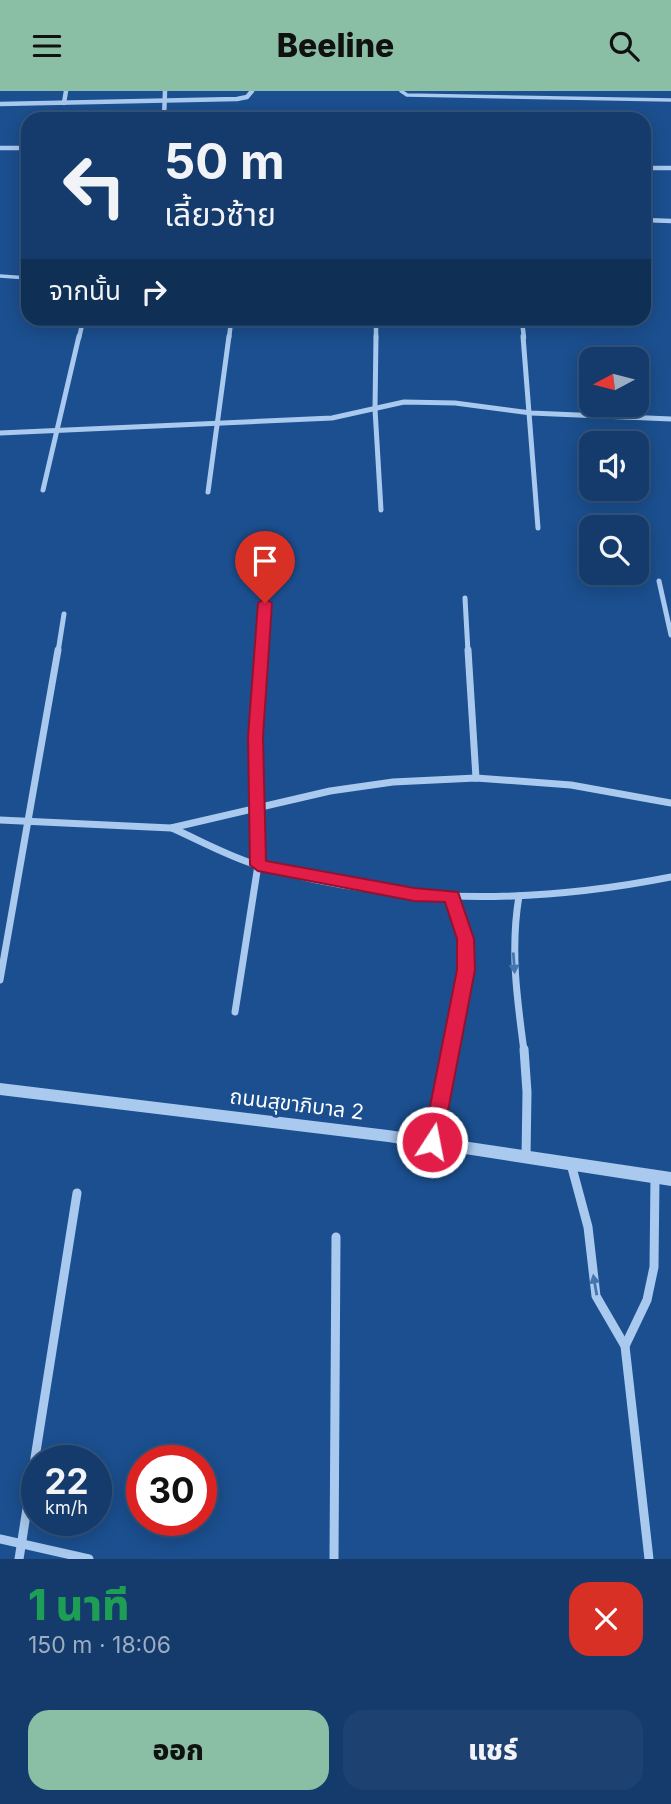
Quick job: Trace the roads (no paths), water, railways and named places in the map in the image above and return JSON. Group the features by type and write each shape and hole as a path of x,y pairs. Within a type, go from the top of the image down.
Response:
{"street":[{"path":"64,103 66,91"},
{"path":"164,112 165,91"},
{"path":"0,104 237,99 247,97 252,91"},
{"path":"0,148 21,148"},
{"path":"651,168 671,169"},
{"path":"651,221 671,221"},
{"path":"43,490 82,326"},
{"path":"208,492 231,326"},
{"path":"376,326 375,409 381,510"},
{"path":"522,326 538,528"},
{"path":"0,433 332,418 404,401 456,403 531,413 671,419"},
{"path":"659,581 671,635"},
{"path":"465,598 476,778"},
{"path":"235,1012 258,865 255,737 265,603"},
{"path":"0,980 64,614"},
{"path":"0,820 171,828 330,791 393,782 476,778 571,785 671,803"},
{"path":"171,828 258,865 414,894 519,896 627,887 671,877"},
{"path":"432,1142 466,970 466,939 452,896"},
{"path":"519,896 514,919 513,963 526,1074 526,1157"},
{"name":"ถนนสุขาภิบาล 2","path":"0,1089 432,1142 671,1179"},
{"path":"571,1164 589,1227 596,1296 625,1346 649,1559"},
{"path":"625,1346 647,1300 654,1267 655,1176"},
{"path":"19,1559 77,1193"},
{"path":"334,1559 337,1237"},
{"path":"0,1539 89,1559"}],"lane":[{"path":"401,91 407,95 671,100"},
{"path":"0,277 21,278"}]}
